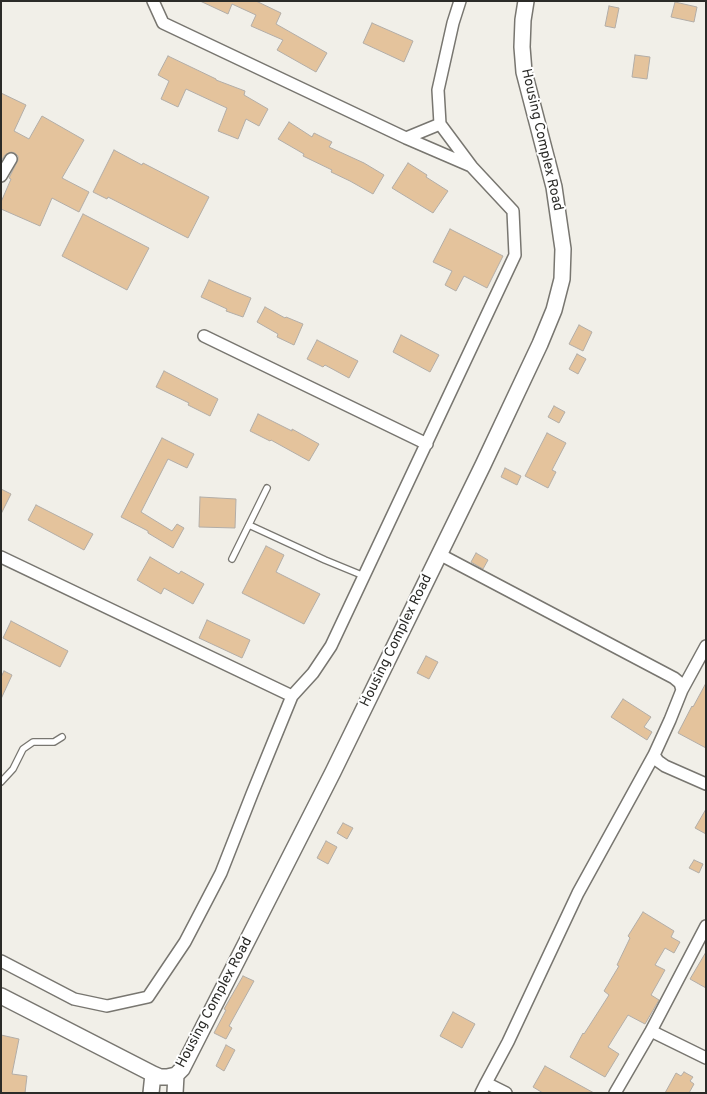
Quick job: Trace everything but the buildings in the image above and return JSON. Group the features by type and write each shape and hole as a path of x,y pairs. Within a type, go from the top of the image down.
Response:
{"street":[{"path":"153,1 163,23 406,138 472,167"},
{"path":"1,961 74,999 107,1006 148,997 185,942 221,874 292,696 313,673 331,646 516,255 513,211 472,167 440,124 438,90 453,23 460,1"},
{"name":"Housing Complex Road","path":"1,996 152,1074 167,1077 176,1075 182,1069 333,772 483,465 554,310 562,279 563,249 554,187 524,72 522,47 526,1"},
{"path":"406,138 440,124"},
{"path":"1,176 11,159"},
{"path":"204,336 426,444"},
{"path":"439,554 674,678 680,683 682,690"},
{"path":"1,557 292,696"},
{"path":"506,1093 484,1088 508,1042 578,893 654,755 682,690 706,646"},
{"path":"654,755 665,766 706,784"},
{"path":"615,1093 651,1031 706,926"},
{"path":"651,1031 706,1058"},
{"path":"151,1093 152,1074"},
{"path":"174,1093 176,1075"}],"lane":[{"path":"232,559 267,488"},
{"path":"249,524 324,560 364,576"},
{"path":"1,782 13,769 23,748 32,742 54,742 62,737"}]}
